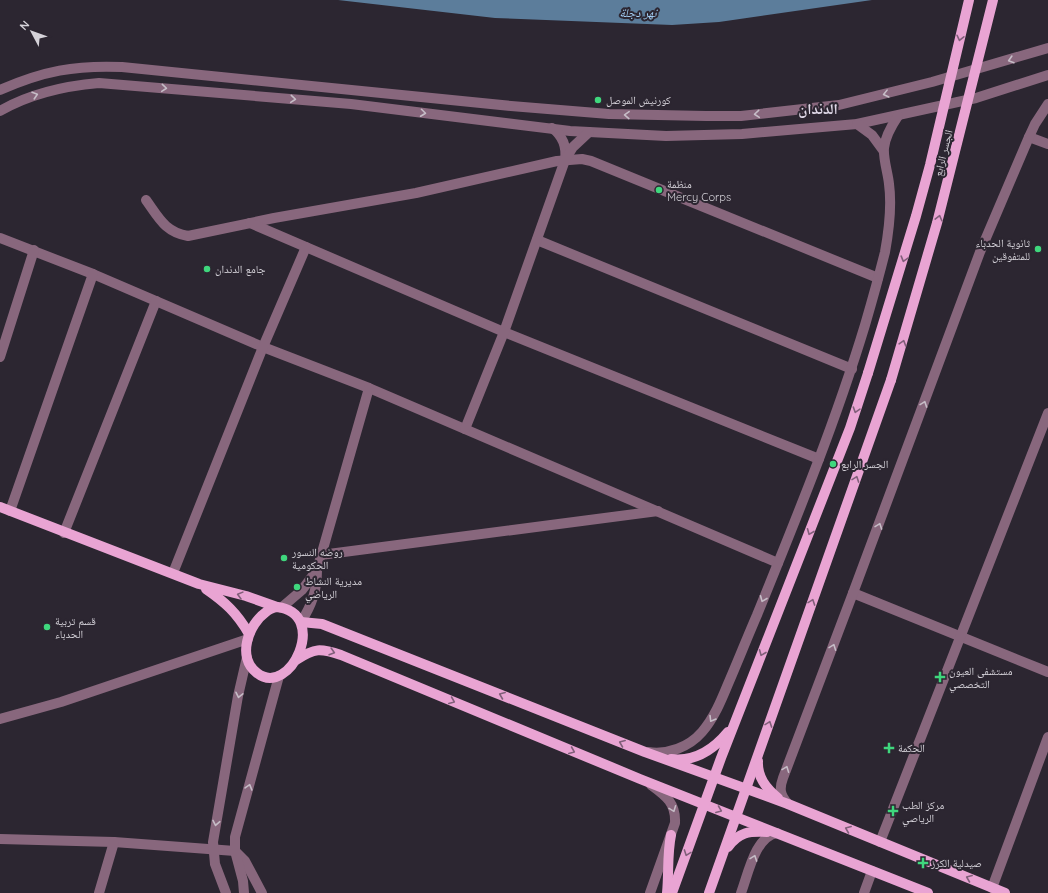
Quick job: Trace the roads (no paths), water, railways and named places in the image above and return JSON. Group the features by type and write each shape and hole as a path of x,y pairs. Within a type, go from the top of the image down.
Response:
{"main road":[{"name":"الجسر الرابع","path":"738,715 826,492 850,428 868,373 918,209 969,0"},
{"name":"الجسر الرابع","path":"720,865 891,380 937,223 993,0"},
{"path":"5,509 199,584 287,608 295,614 300,622 302,638 301,650 289,669 279,676 267,678 260,675 250,664 247,657 248,636 253,625 267,610 279,607"},
{"path":"199,584 223,600 233,610 242,622 248,636"},
{"path":"300,622 322,624 642,751 788,804 1005,893"},
{"path":"296,660 309,652 324,650 341,655 646,782 928,893"},
{"path":"661,757 676,760 691,758 707,752 719,743 730,730 738,715"},
{"path":"672,893 738,715"},
{"path":"759,751 758,769 762,781 778,798 788,804"},
{"path":"710,893 728,847 734,839 742,834 759,832 777,834"},
{"path":"667,893 669,881 668,850 671,835"}],"street":[{"path":"0,90 23,80 49,72 74,67 100,66 511,106 610,114 741,116 839,105 932,82 1048,48"},
{"path":"0,111 33,95 78,85 100,83 351,104 589,132 666,136 708,135 858,124 976,98 1048,75"},
{"path":"788,804 782,798 780,786 980,252 1030,137 1042,112 1048,104"},
{"path":"642,751 654,753 666,752 681,748 694,740 708,724 723,695 778,563 819,459 852,369 878,278 887,237 890,205 889,186 883,150 887,135 898,116"},
{"path":"858,124 872,135 883,150"},
{"path":"552,128 562,138 565,145 565,160"},
{"path":"466,429 504,332 565,160 573,146 589,132"},
{"path":"1030,137 1048,144"},
{"path":"146,200 162,223 169,230 188,236 250,223 416,193 565,160 582,159 591,161 878,278"},
{"path":"250,223 504,332 819,459"},
{"path":"0,238 93,274 263,347 369,388 778,563"},
{"path":"537,240 852,369"},
{"path":"173,573 263,347 306,247"},
{"path":"0,357 34,250"},
{"path":"5,509 93,274"},
{"path":"64,533 156,301"},
{"path":"300,622 308,611 314,598 317,584 317,570 369,388"},
{"path":"880,842 1048,413"},
{"path":"321,555 658,511"},
{"path":"279,607 302,590 317,570"},
{"path":"853,594 1048,672"},
{"path":"0,719 61,702 248,636"},
{"path":"226,893 215,864 213,842 238,696 247,657"},
{"path":"244,893 243,881 235,851 235,836 279,676"},
{"path":"992,888 1048,737"},
{"path":"646,782 665,796 674,809 675,823 650,893"},
{"path":"741,893 758,849 767,837 772,834 777,834"},
{"path":"0,839 114,842 235,851 245,861 262,893"},
{"path":"99,893 114,842"},
{"path":"864,893 872,871"}],"water":[{"name":"نهر دجلة","path":"338,0 872,0 719,22 672,25 495,18"}],"place":[{"name":"كورنيش الموصل","path":"598,100"},
{"name":"منظمة Mercy Corps","path":"659,190"},
{"name":"ثانوية الحدباء للمتفوقين","path":"1038,249"},
{"name":"جامع الدندان","path":"207,269"},
{"name":"الجسر الرابع","path":"833,464"},
{"name":"روضه النسور الحكومية","path":"284,558"},
{"name":"مديرية النشاط الرياضي","path":"297,587"},
{"name":"قسم تربية الحدباء","path":"47,627"},
{"name":"مستشفى العيون التخصصي","path":"940,677"},
{"name":"الحكمة","path":"889,748"},
{"name":"مركز الطب الرياصي","path":"893,811"},
{"name":"صيدلية الكرز","path":"923,863"}],"district":[{"name":"الدندان","path":"818,108"}]}
